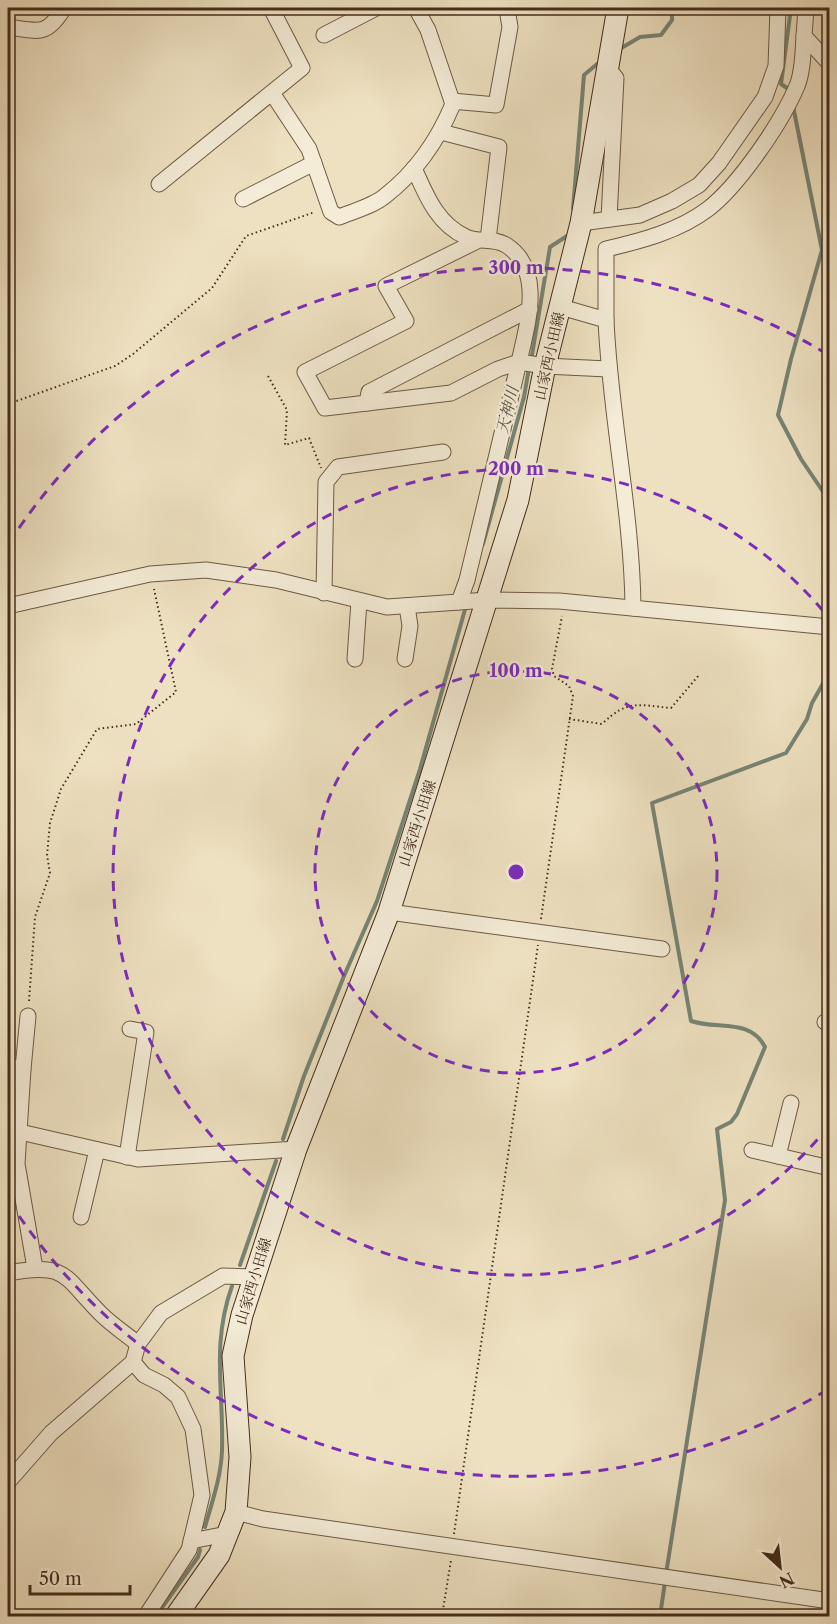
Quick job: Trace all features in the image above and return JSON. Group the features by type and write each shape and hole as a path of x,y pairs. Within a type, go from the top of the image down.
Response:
{"main road":[{"name":"山家西小田線","path":"176,1617 219,1555 236,1512 240,1457 233,1356 253,1278 296,1149 389,912 518,500 545,366 581,223 606,66 618,8"}],"street":[{"path":"8,27 41,32 52,26 64,8"},
{"path":"159,184 302,68 271,8"},
{"path":"324,35 376,8"},
{"path":"272,93 309,149 331,212 339,217 385,197 414,168 441,132 452,101 428,30 416,8"},
{"path":"581,223 640,215 672,201 699,185 719,163 765,97 776,66 778,8"},
{"path":"633,608 632,543 608,369 606,249 641,241 675,228 707,210 727,192 769,135 798,85 806,8"},
{"path":"452,101 496,105 510,27 507,9"},
{"path":"804,36 830,64"},
{"path":"606,66 616,78 609,219"},
{"path":"441,132 499,147 483,241"},
{"path":"830,142 830,156"},
{"path":"243,199 314,163"},
{"path":"414,168 438,216 464,237 504,244 521,258 531,285 530,309 519,362 473,558 459,602"},
{"path":"483,241 386,286 406,321 305,372 325,408 451,393 498,369 519,362 545,366 608,369"},
{"path":"561,307 606,320"},
{"path":"368,403 369,392 530,309"},
{"path":"324,593 326,482 338,467 443,452"},
{"path":"8,606 150,574 206,570 276,580 387,607 488,600 559,601 830,627"},
{"path":"355,659 359,601"},
{"path":"405,659 410,627 407,606"},
{"path":"389,912 662,949"},
{"path":"28,1016 15,1067 20,1132 17,1164 34,1268"},
{"path":"127,1157 146,1032 130,1029"},
{"path":"778,1156 791,1103"},
{"path":"20,1132 127,1157 149,1159 296,1149"},
{"path":"81,1217 97,1150"},
{"path":"752,1150 830,1168"},
{"path":"8,1273 34,1268 60,1273 76,1283 83,1295 104,1317 138,1344"},
{"path":"8,1482 51,1433 133,1362 138,1344 161,1313 223,1276 253,1278"},
{"path":"133,1362 144,1375 164,1385 178,1396 193,1429 202,1495 189,1550 150,1610 171,1617"},
{"path":"236,1512 263,1519 830,1601"},
{"path":"191,1540 227,1534"}],"path":[{"path":"8,404 115,366 133,354 212,288 246,236 329,207"},
{"path":"268,376 287,410 285,445 309,438 326,482"},
{"path":"28,1016 35,917 50,873 47,855 50,823 61,789 97,729 136,724 176,692 150,574"},
{"path":"442,1617 479,1342 573,696 569,686 554,676 552,669 563,612 559,601"},
{"path":"569,719 602,724 618,709 626,707 671,708 699,675"}],"waterway":[{"name":"天神川","path":"618,50 640,37 661,35 672,20 672,8"},
{"path":"790,90 781,84 791,8"},
{"name":"天神川","path":"573,209 584,75 602,60"},
{"path":"793,106 822,250 791,359 778,415 801,459 830,502"},
{"name":"天神川","path":"531,361 550,247 570,234"},
{"name":"天神川","path":"483,544 524,397 529,368"},
{"name":"天神川","path":"283,1139 304,1076 377,901 420,769 466,606"},
{"path":"666,1574 725,1200 717,1129 731,1122 737,1114 765,1047 759,1038 742,1028 691,1021 652,803 786,753 807,719 812,703 830,671"},
{"path":"240,1265 276,1161"},
{"path":"205,1527 220,1470 222,1451 220,1349 222,1328 232,1286"},
{"path":"156,1616 198,1557 200,1550"},
{"path":"660,1616 665,1582"}]}
